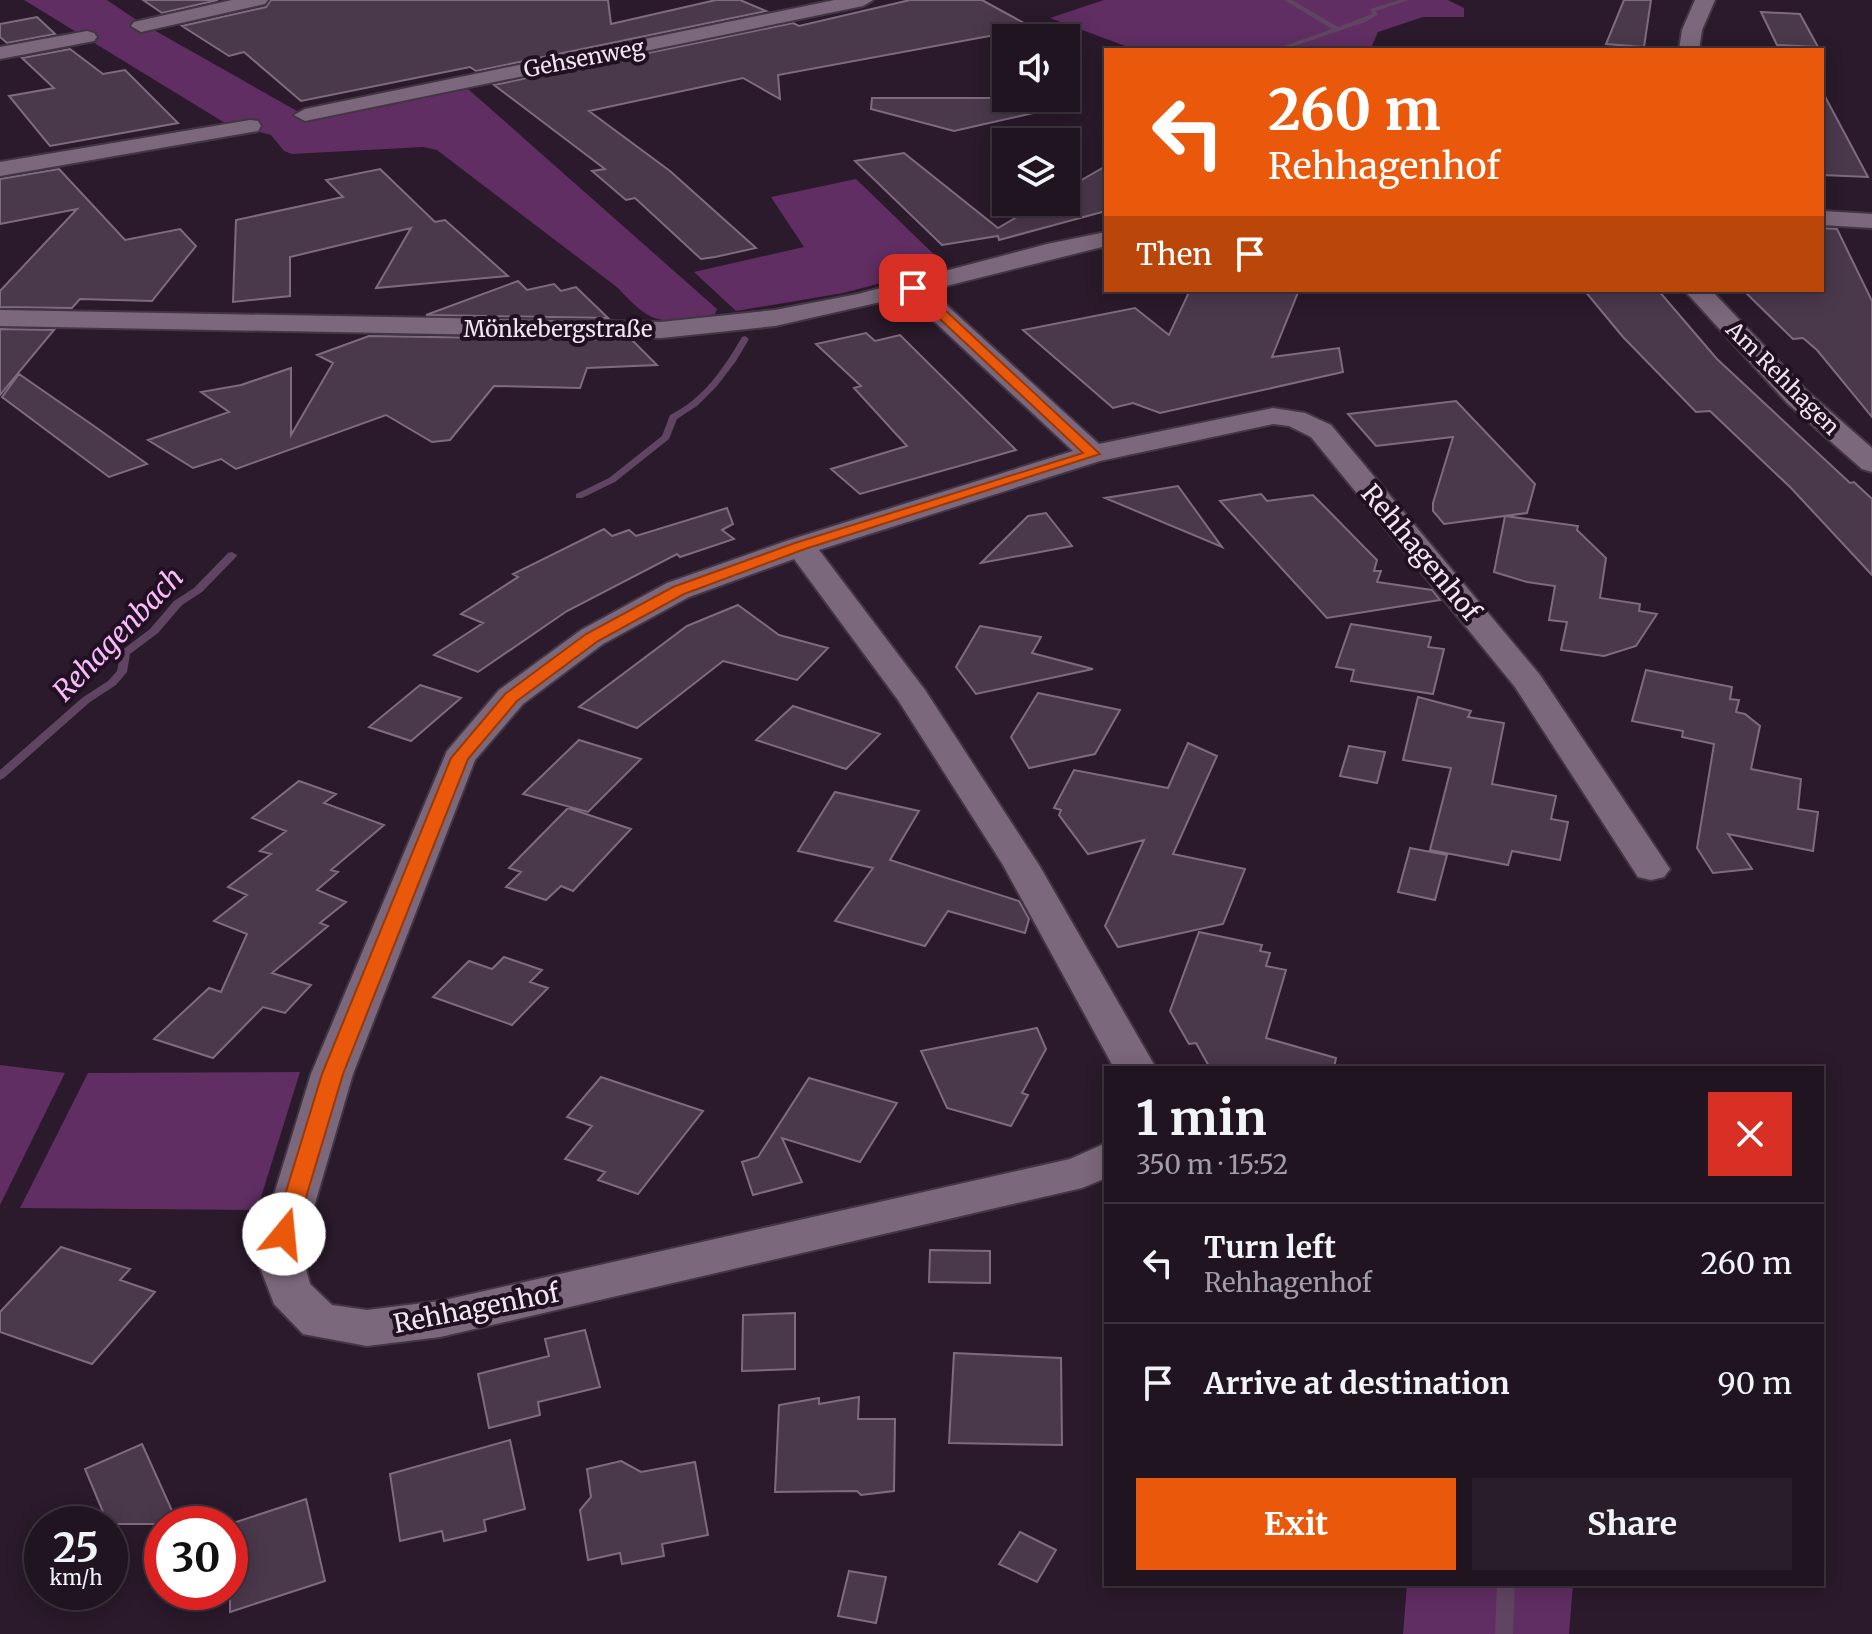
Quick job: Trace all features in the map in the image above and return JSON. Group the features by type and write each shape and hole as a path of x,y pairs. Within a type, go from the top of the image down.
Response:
{"street":[{"path":"141,26 258,0"},
{"path":"806,0 826,8"},
{"name":"Gehsenweg","path":"305,115 863,0"},
{"path":"1689,48 1692,30 1705,0"},
{"path":"0,53 87,37"},
{"path":"0,169 250,126"},
{"path":"1824,218 1872,221"},
{"name":"Mönkebergstraße","path":"0,318 661,330 775,318 913,288 1056,249 1104,239"},
{"path":"913,288 1093,454"},
{"name":"Am Rehhagen","path":"1699,292 1797,397 1872,463"},
{"name":"Rehhagenhof","path":"1104,1160 1082,1172 440,1319 367,1328 319,1321 290,1292 281,1262 284,1234 332,1074 459,758 511,697 592,637 678,590 800,546 1093,454 1273,416 1295,419 1321,431 1528,682 1651,869"},
{"path":"800,546 913,697 1013,852 1134,1066"}],"shaded area":[{"path":"24,0 107,0 138,21 311,119 468,89 717,309 715,314 671,321 651,316 437,150 423,147 292,154 284,151 271,135 225,123"},
{"path":"1104,0 1448,0 1464,8 1464,17 1423,17 1378,32 1371,48 1131,48 1080,29 1080,24 1066,24 1050,18"},
{"path":"856,179 946,266 843,293 736,311 694,272 804,247 771,197"},
{"path":"0,1065 65,1073 0,1205"},
{"path":"300,1072 257,1210 20,1208 88,1073"},
{"path":"1407,1586 1573,1586 1569,1634 1403,1634"}],"building":[{"path":"143,0 218,0 162,13"},
{"path":"271,0 608,0 611,24 716,0 740,0 766,11 476,71 470,67 301,101 244,52 229,56 182,26 266,7"},
{"path":"910,0 982,0 1026,24 992,24 992,36 778,75 780,99 743,78 589,111 670,171 756,248 701,259 635,198 626,200 592,171 605,169 494,85 793,23 799,26"},
{"path":"1624,0 1651,0 1644,47 1606,44"},
{"path":"1761,12 1800,14 1818,47 1777,45"},
{"path":"37,17 55,34 7,43 0,37 0,24"},
{"path":"70,49 103,74 125,70 178,123 50,146 9,96 54,88 22,58"},
{"path":"1824,95 1868,177 1824,175"},
{"path":"872,98 992,98 992,112 1038,112 954,131 871,109"},
{"path":"904,153 998,228 1019,216 1080,216 1080,181 1104,167 1104,212 999,240 998,236 942,245 855,161"},
{"path":"59,169 125,240 180,229 196,246 152,301 80,299 72,308 0,307 0,291 77,209 0,224 0,179"},
{"path":"380,169 435,222 445,220 508,276 376,288 411,228 290,257 290,296 233,302 236,220 343,197 326,180"},
{"path":"1824,228 1837,229 1872,301 1872,417 1817,350 1803,338 1793,339 1745,292 1824,292"},
{"path":"518,281 527,290 554,284 561,291 576,287 608,318 426,315"},
{"path":"1189,292 1298,292 1272,357 1339,348 1343,372 1160,413 1133,403 1113,408 1023,330 1135,308 1169,335"},
{"path":"1586,292 1660,292 1717,359 1850,483 1854,482 1872,499 1872,575 1791,488 1710,411 1696,412 1623,337"},
{"path":"0,329 54,330 0,395"},
{"path":"866,333 875,341 900,335 1016,450 860,494 831,469 907,446 854,388 861,386 816,344"},
{"path":"369,336 632,340 657,365 587,368 580,388 494,386 450,440 432,442 386,415 236,469 221,459 193,468 148,440 229,412 201,392 241,385 291,368 291,435 333,363 317,355"},
{"path":"19,374 147,464 109,477 2,397"},
{"path":"1456,401 1535,484 1527,513 1444,524 1433,511 1433,503 1453,437 1376,446 1348,414"},
{"path":"1178,486 1222,547 1105,498"},
{"path":"1261,494 1267,501 1313,495 1377,560 1374,571 1381,571 1377,582 1432,590 1440,600 1327,618 1220,501"},
{"path":"727,508 733,524 722,530 734,539 680,557 677,554 567,611 478,672 434,655 483,623 461,614 518,577 513,574 604,529 612,536 629,530 636,536"},
{"path":"1046,513 1072,546 981,563 1028,516"},
{"path":"1505,516 1578,526 1577,530 1606,558 1600,598 1640,604 1639,611 1657,614 1636,646 1604,656 1561,650 1567,622 1549,620 1555,586 1494,572"},
{"path":"738,605 779,635 828,648 797,680 723,661 637,728 579,707 687,626"},
{"path":"1351,624 1431,637 1428,647 1444,649 1433,694 1351,681 1354,670 1336,667"},
{"path":"980,626 1041,637 1032,653 1093,669 976,694 956,667"},
{"path":"1646,670 1732,687 1730,699 1739,700 1736,712 1745,714 1760,726 1751,769 1801,779 1798,809 1818,812 1813,851 1728,834 1752,869 1713,873 1697,848 1714,744 1682,737 1683,731 1632,721"},
{"path":"420,685 461,698 411,741 369,727"},
{"path":"1038,693 1120,710 1095,754 1029,768 1011,737"},
{"path":"1418,697 1471,711 1468,717 1504,723 1492,784 1556,796 1551,819 1568,822 1560,860 1512,851 1508,865 1430,850 1451,768 1403,760"},
{"path":"793,706 880,734 846,769 756,740"},
{"path":"579,740 641,759 588,812 523,794"},
{"path":"1188,743 1217,756 1173,854 1245,869 1223,924 1118,947 1105,926 1144,840 1088,854 1059,815 1061,810 1054,808 1074,770 1168,788"},
{"path":"1349,746 1385,752 1377,783 1340,776"},
{"path":"299,781 336,794 324,803 384,825 331,870 338,872 317,890 346,902 320,923 328,926 272,973 311,985 285,1013 263,1007 213,1058 154,1039 209,988 221,992 247,934 214,921 247,895 228,887 271,854 260,851 286,831 252,818"},
{"path":"835,792 919,811 890,860 1019,901 1029,919 1025,933 948,911 925,946 835,921 873,868 798,851"},
{"path":"568,808 631,829 573,891 561,886 546,900 506,887 521,872 509,868"},
{"path":"1410,848 1447,855 1435,900 1398,892"},
{"path":"1199,932 1262,945 1260,951 1270,953 1266,966 1286,970 1266,1038 1336,1058 1334,1066 1209,1066 1196,1043 1189,1044 1170,1011"},
{"path":"504,957 542,970 530,982 548,988 512,1025 433,997 469,961 492,969"},
{"path":"1037,1028 1046,1049 1022,1093 1028,1095 1011,1126 947,1108 921,1051"},
{"path":"601,1077 703,1111 638,1194 598,1180 605,1172 565,1159 592,1126 567,1117"},
{"path":"809,1078 897,1103 860,1162 782,1138 802,1182 753,1195 742,1162 758,1157"},
{"path":"61,1247 130,1269 120,1280 155,1292 92,1364 0,1332 0,1312"},
{"path":"930,1250 990,1251 990,1283 929,1282"},
{"path":"795,1313 795,1369 742,1371 743,1315"},
{"path":"585,1330 600,1387 538,1402 540,1415 489,1428 478,1374 549,1356 545,1339"},
{"path":"954,1353 1061,1358 1062,1445 949,1443"},
{"path":"859,1397 858,1419 895,1419 894,1491 861,1495 857,1491 775,1492 779,1405 819,1398 819,1404"},
{"path":"510,1440 525,1509 484,1520 486,1531 444,1541 442,1531 400,1541 390,1474"},
{"path":"142,1444 170,1506 144,1506 144,1524 128,1524 128,1506 100,1506 85,1469"},
{"path":"621,1461 641,1472 695,1462 708,1535 662,1544 664,1556 622,1564 620,1553 588,1560 580,1510 591,1497 587,1469"},
{"path":"306,1499 325,1581 248,1606 248,1518"},
{"path":"1020,1532 1056,1550 1037,1582 999,1564"},
{"path":"849,1571 886,1577 876,1623 838,1616"}],"waterway":[{"name":"Rehagenbach","path":"1287,0 1336,29"},
{"name":"Rehagenbach","path":"1282,48 1363,21 1376,14 1372,10 1406,0"},
{"name":"Rehagenbach","path":"579,496 612,480 666,437 673,417 704,395 732,361 745,339"},
{"name":"Rehagenbach","path":"0,776 86,700 112,683 122,672 125,653 154,631 178,603 198,590 232,555"},
{"path":"1504,1634 1506,1586"}],"route":[{"path":"284,1234 332,1074 459,758 511,697 592,637 678,590 800,546 1093,454 913,288"}]}
